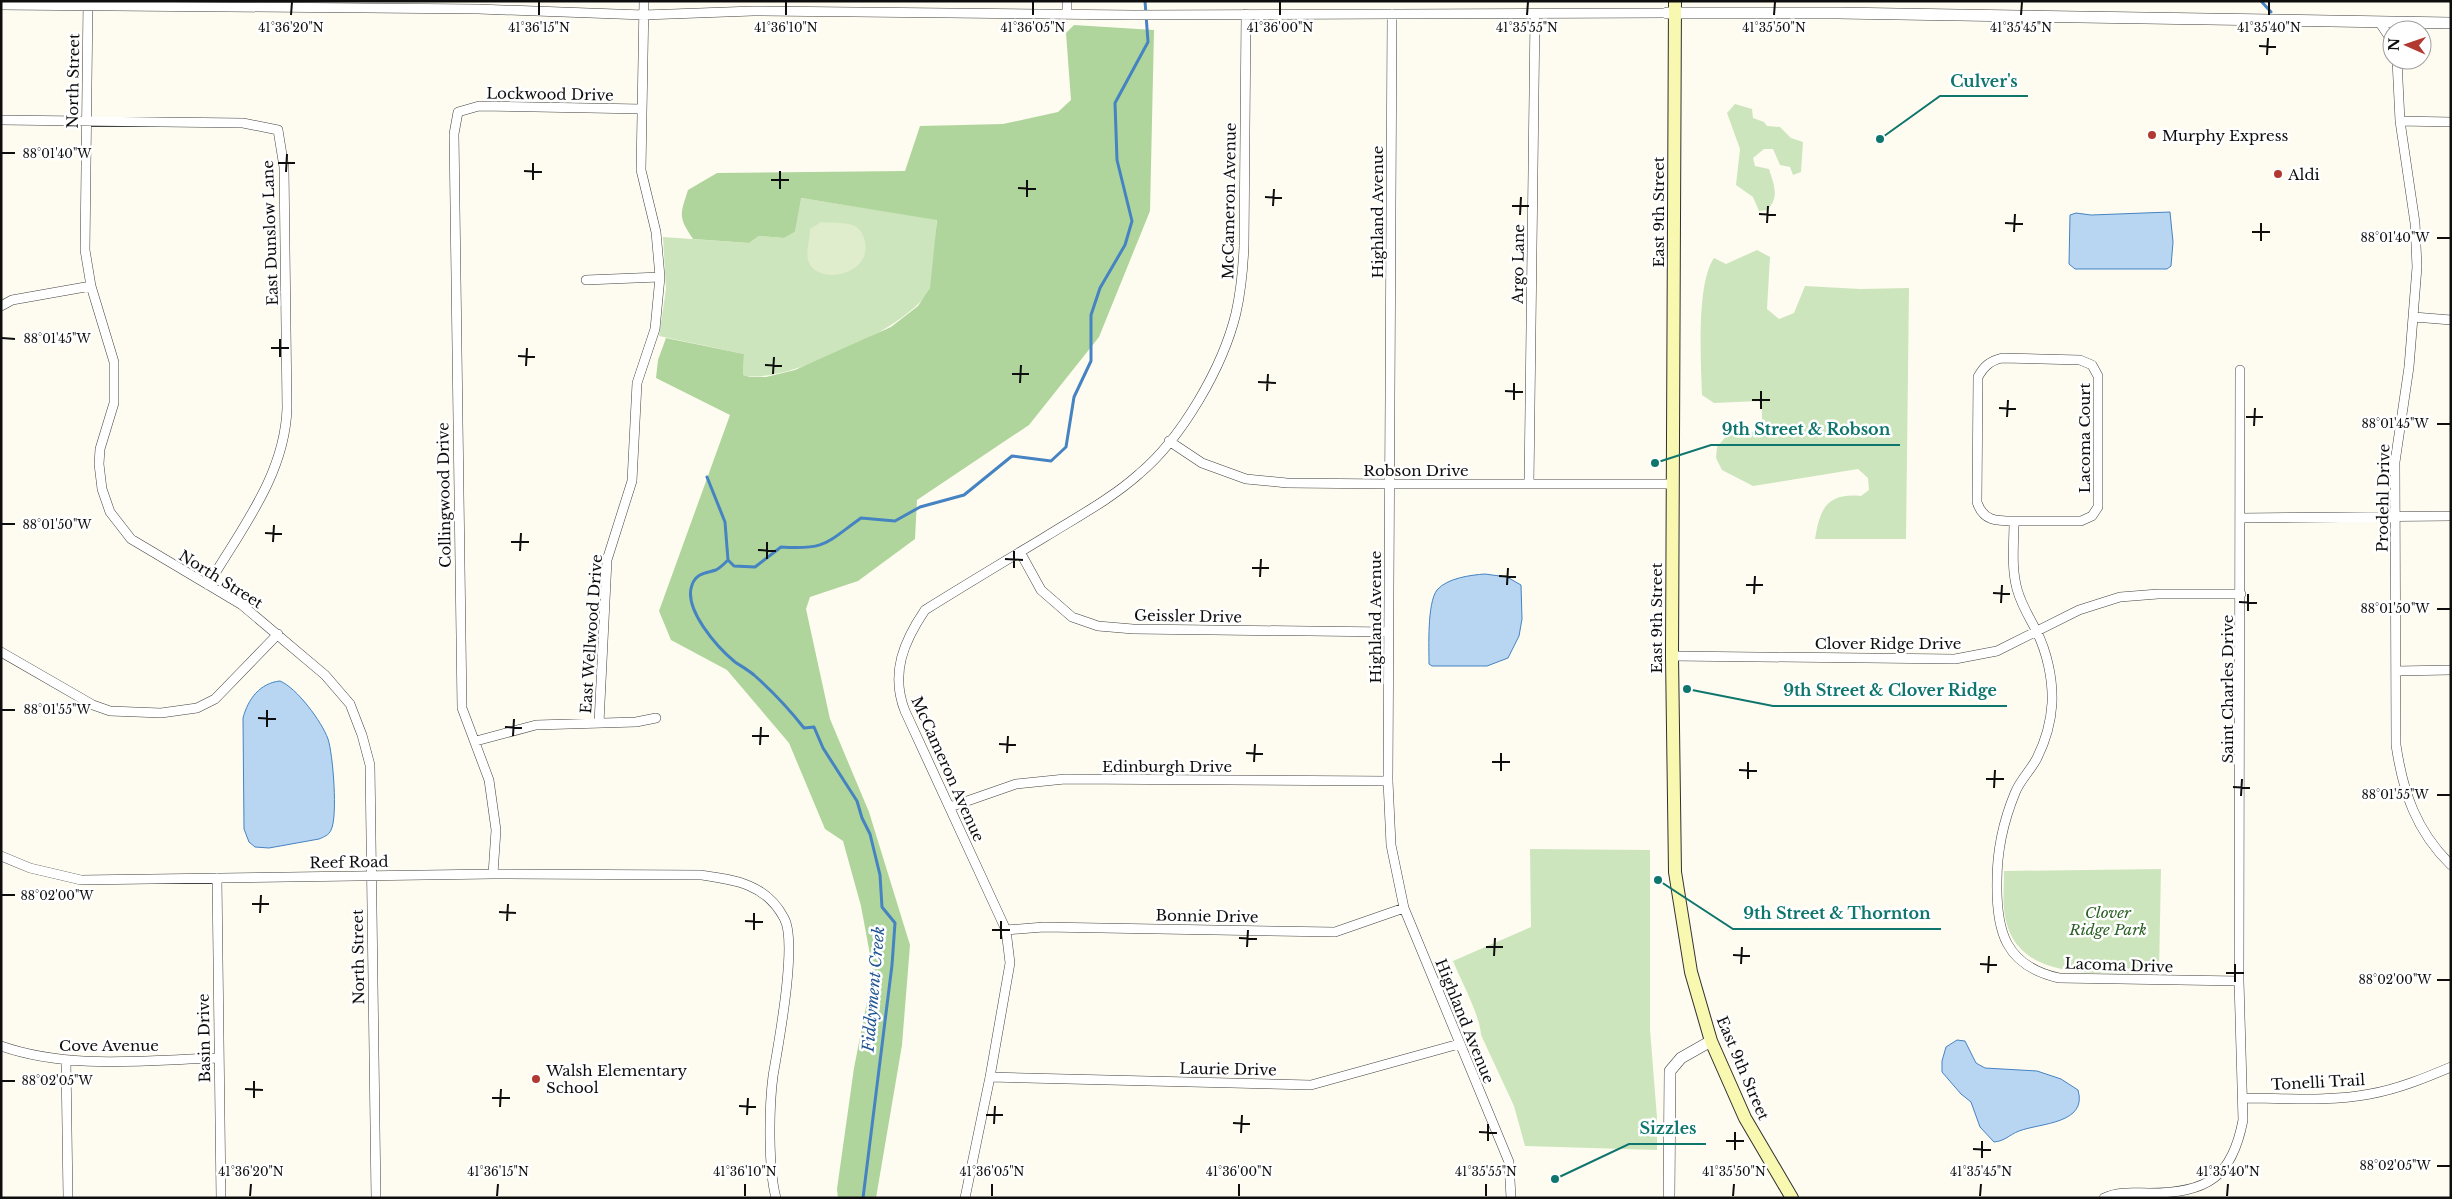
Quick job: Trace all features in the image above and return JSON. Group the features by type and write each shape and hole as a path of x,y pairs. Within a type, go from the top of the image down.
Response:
{"main road":[{"name":"East 9th Street","path":"1672,9 1672,656 1675,872 1691,972 1711,1042 1745,1118 1792,1198"}],"street":[{"name":"East Wellwood Drive","path":"599,723 607,560 632,481 637,383 655,329 660,276 656,232 641,170 644,1"},
{"path":"1067,1 1067,14"},
{"path":"1,5 88,3 478,5 644,15 753,12 1133,15 1535,14 1672,9 2380,23 2382,26"},
{"name":"North Street","path":"88,3 85,120 85,250 91,286 113,354 115,373 114,403 99,456 99,476 105,501 117,522 131,539 242,605 325,675 350,704 362,735 370,765 370,876 376,1198"},
{"name":"McCameron Avenue","path":"965,1198 990,1076 1010,963 1006,930 902,703 899,672 903,650 912,629 926,610 1109,498 1141,473 1169,441 1200,396 1215,367 1236,314 1242,283 1246,14"},
{"name":"Highland Avenue","path":"1392,14 1388,782 1391,845 1404,908 1509,1162 1511,1198"},
{"name":"Argo Lane","path":"1529,484 1535,14"},
{"path":"2432,25 2451,23"},
{"name":"Prodehl Drive","path":"2397,70 2400,121 2415,223 2417,267 2414,317 2395,462 2396,745 2402,781 2417,819 2436,850 2451,865"},
{"name":"Lockwood Drive","path":"458,112 479,106 642,110"},
{"name":"Collingwood Drive","path":"458,112 454,143 460,666 462,708 476,741 489,780 496,830 493,874"},
{"path":"1,120 85,120"},
{"name":"East Dunslow Lane","path":"85,120 243,123 278,130 284,167 287,408 284,437 273,475 208,585"},
{"path":"2400,121 2451,122"},
{"path":"586,280 660,276"},
{"path":"1,306 12,300 91,286"},
{"path":"2414,317 2451,320"},
{"name":"Lacoma Court","path":"2002,358 2080,360 2092,365 2098,376 2099,390 2098,507 2092,516 2081,521 2014,521 1987,518 1980,512 1977,502 1978,377 1984,367 1992,360 2002,358"},
{"name":"Saint Charles Drive","path":"2104,1198 2114,1193 2173,1193 2197,1189 2217,1175 2231,1159 2239,1141 2244,1120 2239,981 2240,370"},
{"name":"Robson Drive","path":"1169,441 1202,463 1246,479 1287,483 1672,484"},
{"path":"2240,518 2451,516"},
{"path":"2014,521 2014,564 2017,589 2037,632"},
{"name":"Geissler Drive","path":"1020,552 1041,590 1072,617 1098,626 1133,629 1390,632"},
{"name":"Clover Ridge Drive","path":"1672,656 1956,659 1997,651 2079,610 2120,596 2241,594"},
{"name":"Lacoma Drive","path":"2037,632 2046,656 2051,680 2052,704 2046,732 2037,758 2016,791 2006,818 1997,856 1998,918 2003,936 2013,952 2024,962 2045,975 2059,978 2239,981"},
{"path":"1,652 94,705 110,711 161,713 197,708 215,699 278,634"},
{"path":"2396,671 2451,670"},
{"path":"476,741 536,725 636,722 656,718"},
{"name":"Edinburgh Drive","path":"950,807 1016,784 1065,779 1388,782"},
{"name":"Reef Road","path":"1,856 30,868 81,880 493,874 701,875 734,880 764,892 786,919 788,960 783,1028 773,1078 771,1138 776,1198"},
{"name":"Basin Drive","path":"217,878 221,1198"},
{"name":"Bonnie Drive","path":"1006,930 1044,927 1335,932 1404,908"},
{"path":"1669,1198 1670,1071 1681,1058 1711,1042"},
{"name":"Laurie Drive","path":"990,1076 1311,1084 1459,1044"},
{"name":"Cove Avenue","path":"1,1046 20,1052 66,1061 218,1058"},
{"path":"66,1061 68,1198"},
{"name":"Tonelli Trail","path":"2243,1098 2319,1099 2370,1094 2451,1068"}],"green space":[{"path":"1074,25 1154,30 1150,211 1099,337 1029,425 917,500 915,539 858,581 810,597 806,609 830,719 869,812 910,945 902,1045 876,1198 838,1198 837,1189 854,1068 873,971 861,906 843,841 825,829 789,743 727,670 671,640 659,611 730,415 656,378 658,360 666,338 744,354 743,375 766,377 795,370 891,327 918,306 930,288 937,220 801,198 795,232 784,238 759,236 749,243 693,239 683,220 683,205 688,190 717,173 905,171 920,126 1003,124 1058,112 1071,100 1066,33"},
{"path":"1735,104 1752,109 1753,118 1764,122 1767,126 1780,127 1791,138 1803,142 1801,172 1793,175 1790,167 1780,165 1773,149 1764,149 1753,158 1755,166 1769,169 1773,180 1775,196 1767,210 1759,211 1753,197 1736,185 1740,149 1727,113"},
{"path":"800,198 937,219 932,282 919,303 900,319 845,350 814,363 785,372 761,376 743,375 744,354 659,336 666,289 663,237 749,243 759,236 784,238 795,232"},
{"path":"821,222 848,224 857,227 861,232 864,238 865,251 861,261 853,269 832,275 821,273 813,268 808,260 810,229"},
{"path":"1757,250 1770,257 1767,309 1779,319 1794,313 1805,286 1860,289 1909,288 1906,539 1815,539 1820,519 1827,505 1840,497 1861,496 1869,490 1868,478 1858,469 1753,486 1722,470 1716,458 1717,447 1729,433 1760,432 1762,407 1759,401 1714,403 1702,395 1701,324 1704,286 1708,270 1714,258 1726,264"},
{"path":"1530,849 1650,850 1650,1029 1657,1118 1657,1150 1525,1146 1514,1106 1481,1035 1474,1008 1453,961 1531,927"},
{"name":"Clover Ridge Park","path":"2161,869 2159,973 2093,973 2069,971 2048,965 2029,956 2015,942 2006,921 2004,871"}],"water":[{"path":"2170,212 2173,242 2171,266 2167,269 2075,269 2069,264 2070,215 2076,213 2091,215"},
{"path":"1485,574 1507,577 1521,585 1522,619 1519,636 1508,658 1487,666 1432,666 1429,664 1429,626 1434,596 1437,590 1453,580 1466,576"},
{"path":"280,681 294,691 308,706 328,739 332,758 334,785 333,823 329,833 319,839 269,848 255,847 249,842 244,829 243,718 248,704 256,693 266,685"},
{"path":"1957,1040 1965,1041 1976,1063 1985,1068 2037,1071 2061,1079 2078,1090 2079,1101 2076,1110 2060,1120 2019,1131 1994,1142 1980,1127 1971,1102 1961,1094 1942,1072 1942,1061 1946,1047"}],"waterway":[{"name":"Fiddyment Creek","path":"728,560 734,566 755,567 781,547 808,547 825,543 861,518 895,521 920,507 964,495 1012,456 1051,461 1066,447 1074,397 1091,361 1091,315 1100,288 1125,245 1132,221 1117,160 1115,103 1148,42 1145,1"},
{"path":"2261,1 2271,12"},
{"path":"707,477 725,522 728,560"},
{"name":"Fiddyment Creek","path":"728,560 718,569 702,574 694,581 691,595 692,605 697,616 719,647 767,687 804,728 814,727 823,748 857,801 862,818 870,834 880,875 882,907 895,923 892,965 863,1198"}],"place":[{"name":"Murphy Express","path":"2152,135"},
{"name":"Culver's","path":"1880,139"},
{"name":"Aldi","path":"2278,174"},
{"name":"9th Street & Robson","path":"1655,463"},
{"name":"9th Street & Clover Ridge","path":"1687,689"},
{"name":"9th Street & Thornton","path":"1658,880"},
{"name":"Walsh Elementary School","path":"536,1079"},
{"name":"Sizzles","path":"1555,1179"}]}
